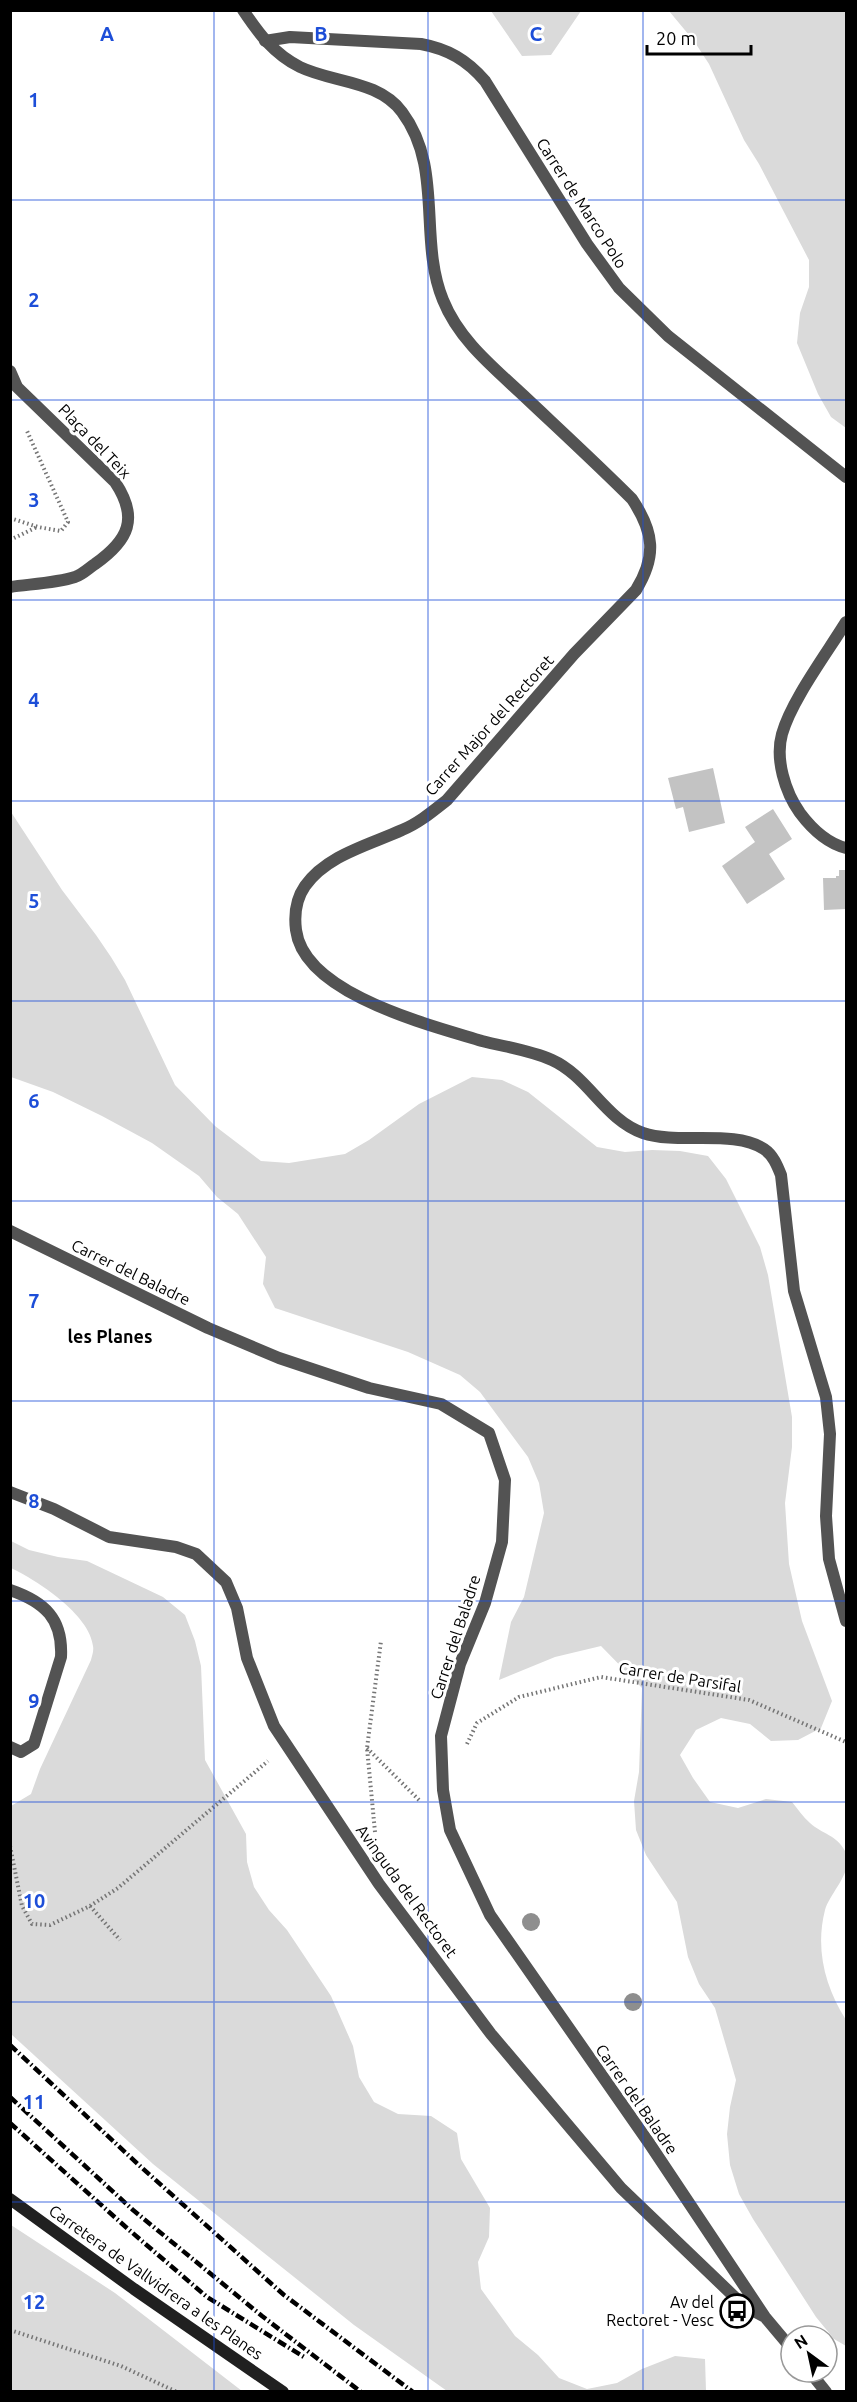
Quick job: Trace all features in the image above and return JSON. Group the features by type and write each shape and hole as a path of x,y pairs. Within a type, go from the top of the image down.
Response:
{"main road":[{"name":"Carretera de Vallvidrera a les Planes","path":"10,2199 134,2289 283,2391"}],"street":[{"name":"Carrer Major del Rectoret","path":"243,10 265,41 289,61 303,68 375,91 400,110 412,128 425,167 430,199 432,259 436,279 451,317 475,350 632,499 649,530 651,548 644,577 636,590 574,654 447,800 411,825 368,843 334,862 305,886 297,902 294,919 296,935 302,949 312,962 346,991 373,1005 482,1041 553,1060 570,1072 619,1119 642,1133 669,1138 740,1141 764,1149 774,1159 781,1174 794,1291 826,1397 830,1434 826,1508 829,1559 846,1621"},
{"name":"Carrer de Marco Polo","path":"265,41 290,37 421,44 435,47 463,59 485,81 580,234 619,288 668,336 846,477"},
{"path":"10,371 14,386"},
{"name":"Plaça del Teix","path":"10,587 77,577 109,554 128,528 129,513 126,498 115,482 14,386"},
{"path":"846,622 791,712 781,735 780,754 787,791 808,825 836,846 846,848"},
{"name":"Carrer del Baladre","path":"10,1231 208,1328 268,1354 369,1388 441,1404 489,1433 505,1480 502,1542 485,1603 460,1664 441,1736 443,1790 450,1830 490,1915 649,2143 765,2317"},
{"name":"Avinguda del Rectoret","path":"10,1492 54,1509 109,1537 176,1547 196,1554 226,1582 237,1608 247,1658 274,1726 380,1884 491,2034 621,2188 744,2306 765,2317 779,2334"},
{"path":"10,1590 30,1598 46,1609 59,1629 62,1643 61,1657 34,1744 21,1752 10,1747"}],"path":[{"path":"10,518 38,527 61,531 68,522 26,428"},
{"path":"10,540 38,527"},
{"path":"375,1838 367,1748 381,1641"},
{"name":"Carrer de Parsifal","path":"462,1752 477,1723 519,1697 601,1677 749,1700 846,1742"},
{"path":"10,1846 22,1906 32,1924 50,1925 90,1906 118,1888 238,1789 259,1766 289,1748"},
{"path":"367,1748 450,1830"},
{"path":"90,1906 120,1940"},
{"path":"10,2330 121,2366 177,2391"}],"shaded area":[{"path":"491,11 581,11 551,55 522,56"},
{"path":"669,11 846,11 846,428 831,417 818,394 797,343 800,313 809,287 809,260 744,140 709,64 694,41"},
{"path":"11,812 125,980 175,1085 215,1126 261,1161 289,1163 345,1154 369,1140 419,1104 472,1077 502,1080 528,1092 597,1147 625,1152 680,1151 708,1156 726,1179 760,1247 768,1275 792,1417 792,1447 785,1503 789,1564 802,1621 832,1701 821,1728 798,1740 771,1741 750,1724 721,1718 696,1730 680,1755 710,1802 738,1808 766,1799 792,1802 810,1823 838,1841 845,1851 847,1866 825,1910 821,1939 827,1981 846,2020 846,2346 839,2342 839,2324 822,2324 753,2219 739,2194 730,2165 727,2134 736,2080 715,2008 699,1984 688,1957 677,1902 646,1855 636,1830 634,1801 639,1772 642,1688 601,1646 555,1657 499,1680 511,1622 524,1597 544,1513 539,1483 528,1457 480,1392 460,1375 408,1352 275,1308 263,1284 266,1257 238,1214 217,1197 199,1176 152,1143 102,1116 53,1092 11,1077"},
{"path":"11,1541 29,1550 87,1561 163,1597 185,1615 201,1666 205,1760 246,1834 247,1862 254,1887 269,1910 287,1930 331,1996 353,2046 359,2077 374,2102 398,2114 431,2116 457,2133 461,2159 490,2208 489,2237 478,2262 481,2289 515,2336 538,2355 559,2378 587,2389 617,2383 642,2369 675,2356 705,2359 706,2391 447,2391 354,2325 153,2164 11,2034 11,1806 31,1794 40,1769 91,1660 93,1646 90,1634 73,1611 48,1590 11,1568"},
{"path":"11,2225 115,2293 242,2391 11,2391"}],"building":[{"path":"713,768 725,823 689,832 683,807 676,809 668,778"},
{"path":"773,809 792,839 769,854 785,879 747,904 722,866 755,842 745,827"},
{"path":"839,870 846,870 846,909 824,910 823,878 836,878 839,876"}],"railway":[{"path":"10,2045 141,2167 284,2295 413,2392"},
{"path":"10,2097 133,2210 262,2316 361,2392"},
{"path":"10,2123 207,2297 304,2357"}],"place":[{"name":"Av del Rectoret - Vesc","path":"737,2311"}],"district":[{"name":"les Planes","path":"110,1337"}]}
